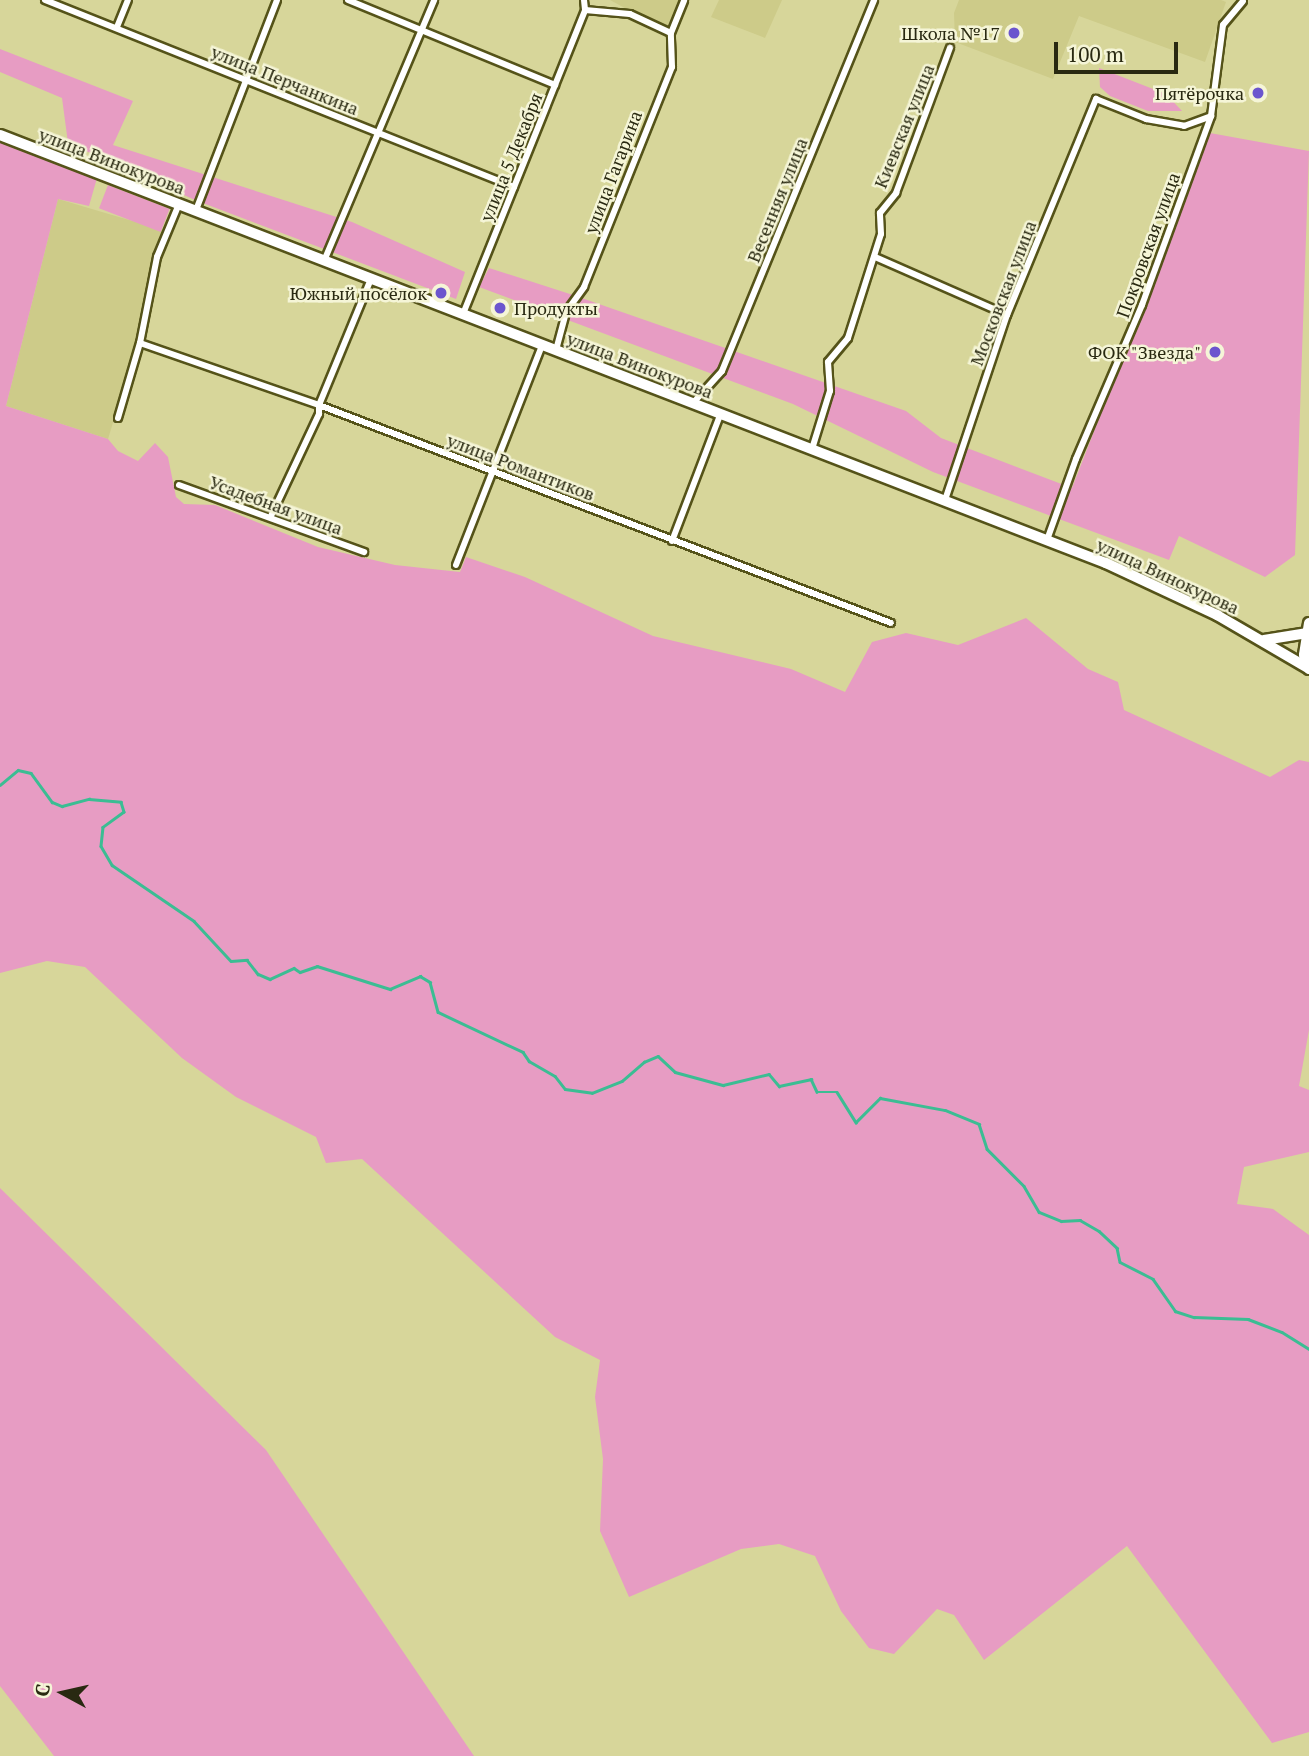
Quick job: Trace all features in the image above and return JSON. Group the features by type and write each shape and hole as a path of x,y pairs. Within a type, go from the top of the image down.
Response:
{"main road":[{"name":"улица Винокурова","path":"0,135 1047,540 1166,589 1264,640 1308,669"},
{"path":"1264,640 1308,629 1308,669"}],"street":[{"name":"улица Перчанкина","path":"45,0 514,187"},
{"path":"117,27 128,0"},
{"path":"196,210 249,80 277,0"},
{"path":"348,0 555,85"},
{"path":"324,261 377,132 423,32 434,0"},
{"path":"584,0 585,10 630,14 671,33"},
{"name":"улица Гагарина","path":"556,350 566,312 584,287 672,67 671,33 684,0"},
{"name":"Весенняя улица","path":"693,403 722,370 874,0"},
{"name":"Покровская улица","path":"1047,540 1076,459 1142,305 1211,116 1223,25 1243,0"},
{"name":"улица 5 Декабря","path":"463,314 585,10"},
{"name":"Киевская улица","path":"812,449 830,391 828,362 848,338 881,234 880,213 896,194 950,48"},
{"name":"Московская улица","path":"945,500 1007,315 1096,99 1146,119 1184,126 1211,116"},
{"path":"118,418 140,343 157,257 179,204"},
{"path":"875,257 1007,315"},
{"path":"271,516 319,414 319,405 371,279"},
{"name":"улица Романтиков","path":"140,343 319,405 891,623"},
{"path":"456,565 541,345"},
{"path":"672,541 721,413"},
{"name":"Усадебная улица","path":"179,485 271,516 364,552"}],"shaded area":[{"path":"610,0 684,0 671,33"},
{"path":"719,0 782,0 765,38 711,17"},
{"name":"Школа №17","path":"959,0 1226,2 1205,62 1079,16 1053,79 955,42 954,13"},
{"path":"0,49 133,101 113,145 352,222 465,272 456,299 195,200 68,143 62,98 0,72"},
{"path":"1099,68 1166,94 1182,111 1148,111 1110,96 1100,87"},
{"name":"ФОК \"Звезда\"","path":"1210,133 1309,151 1295,555 1265,577 1179,536 1169,560 933,472 793,404 479,287 489,268 573,295 906,411 941,438 1072,488"},
{"path":"0,140 97,178 89,206 58,199 6,406 108,439 118,451 138,461 155,443 168,457 176,497 184,504 215,505 318,547 395,565 460,572 466,557 525,577 653,636 791,669 845,692 872,642 906,633 958,645 1026,618 1088,669 1118,682 1124,710 1270,777 1299,760 1309,762 1309,1030 1299,1086 1309,1090 1309,1152 1244,1167 1237,1204 1273,1209 1309,1235 1309,1732 1272,1743 1127,1546 984,1660 954,1615 937,1609 894,1654 869,1648 841,1611 815,1556 779,1544 741,1549 629,1597 600,1531 603,1459 595,1397 600,1360 555,1337 362,1159 326,1163 316,1137 236,1097 182,1058 85,967 47,961 0,973"},
{"path":"108,185 170,209 161,232 99,208"},
{"path":"58,199 163,230 141,331 108,439 6,406"},
{"path":"0,1188 266,1450 474,1756 54,1756 0,1686"}],"waterway":[{"path":"0,785 18,770 31,773 52,802 62,806 89,799 121,802 124,812 103,827 101,846 112,865 194,921 231,961 247,960 258,974 270,979 294,968 300,972 317,966 390,989 420,976 430,982 438,1012 523,1052 529,1061 555,1076 565,1089 592,1093 622,1081 644,1062 658,1056 675,1072 723,1085 769,1074 779,1086 811,1079 817,1092 837,1092 856,1122 880,1098 945,1110 979,1124 987,1149 1024,1186 1039,1212 1061,1221 1080,1220 1099,1231 1117,1248 1120,1262 1153,1279 1175,1311 1194,1317 1248,1319 1282,1332 1309,1349"}],"place":[{"name":"Школа №17","path":"1014,33"},
{"name":"Пятёрочка","path":"1258,93"},
{"name":"Южный посёлок","path":"441,293"},
{"name":"Продукты","path":"500,308"},
{"name":"ФОК \"Звезда\"","path":"1215,352"}]}
